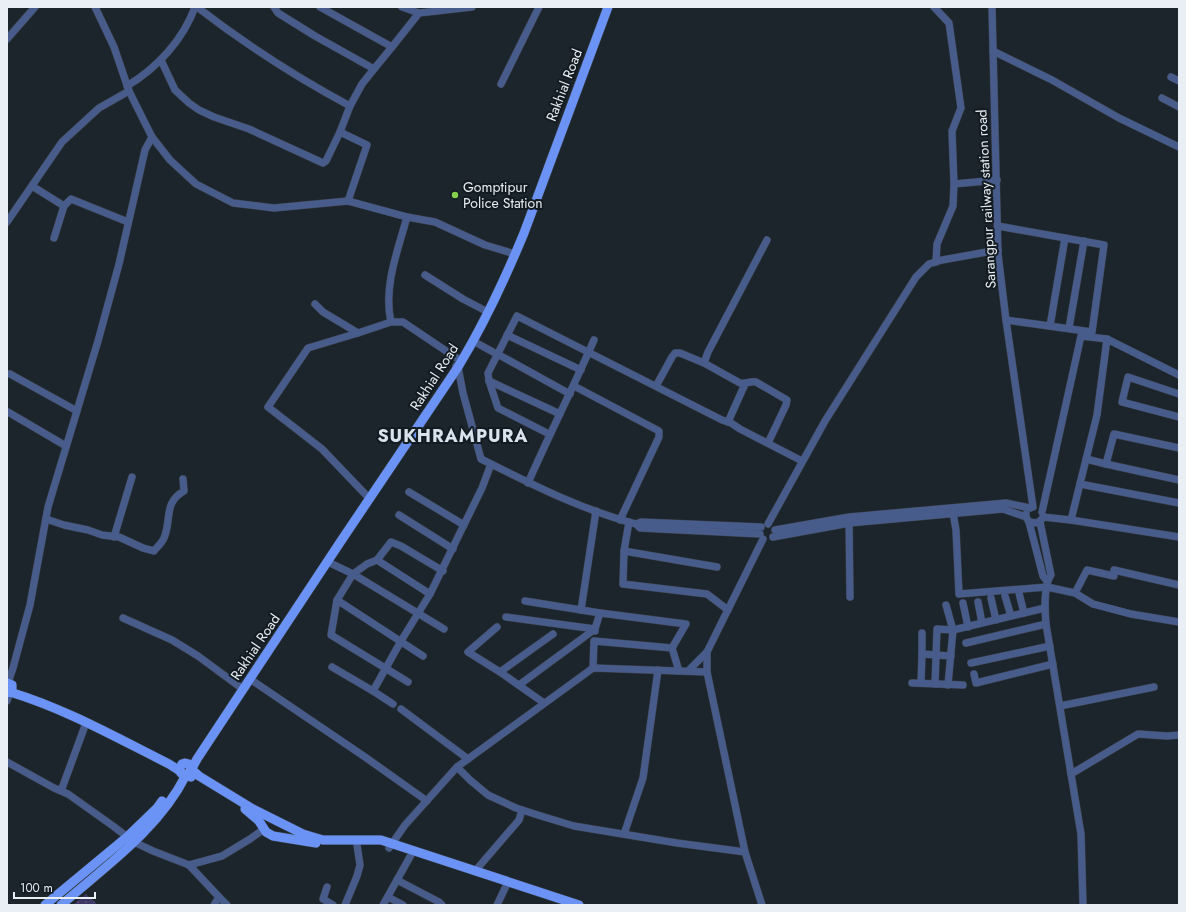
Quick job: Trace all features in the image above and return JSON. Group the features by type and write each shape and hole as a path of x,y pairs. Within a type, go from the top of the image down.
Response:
{"main road":[{"name":"Rakhial Road","path":"61,905 160,814 181,786 184,769 250,679 457,363 513,254 603,7"},
{"name":"Rakhial Road","path":"184,769 240,687 366,495 473,341 513,254 608,7"},
{"path":"9,688 60,710 169,764 199,776 303,837"},
{"path":"9,688 61,706 166,758 249,812 259,821 264,829 273,836 303,837 323,842 357,845 391,846 476,870 579,905"},
{"path":"264,829 266,823 277,822"},
{"name":"Rakhial Road","path":"44,905 131,840"},
{"path":"323,842 381,840 411,855 564,905"}],"street":[{"path":"7,39 35,7"},
{"path":"95,7 114,47 128,88 152,137 170,160 196,184 234,203 274,208 309,206 348,201 408,217 435,222 485,245 513,254"},
{"path":"7,222 62,142 99,108 142,78 161,60 177,41 196,7 287,71 350,106"},
{"path":"274,7 278,13 315,36 374,69"},
{"path":"320,7 392,47"},
{"path":"402,7 419,13 472,7"},
{"path":"501,84 539,7"},
{"path":"934,7 950,23 961,108 952,132 954,184 953,206 936,244 936,262"},
{"name":"Sarangpur railway station road","path":"992,7 998,250 1006,320 1032,507"},
{"path":"161,60 175,90 199,110 214,117 249,128 323,163 326,161 340,132 350,106 362,84 419,13"},
{"path":"993,51 1052,80 1119,118 1179,146"},
{"path":"1171,77 1179,81"},
{"path":"1162,98 1179,107"},
{"path":"340,132 367,145 348,201"},
{"path":"9,688 30,605 46,519 118,271 145,150 152,137"},
{"path":"954,184 996,180"},
{"path":"32,186 64,206"},
{"path":"54,238 64,206 70,199 128,222"},
{"path":"391,322 388,308 391,274 408,217"},
{"path":"998,226 1104,245 1092,332 1082,333"},
{"path":"1050,326 1065,238"},
{"path":"704,363 708,352 767,240"},
{"path":"1069,328 1084,241"},
{"path":"688,671 707,652 728,610 761,536 764,525 829,414 916,277 929,264 998,250"},
{"path":"425,276 463,300 484,310"},
{"path":"315,304 323,312 358,333"},
{"path":"549,434 498,408 489,381 488,373 517,316 728,422 802,461"},
{"path":"1006,320 1069,328 1107,339 1179,376"},
{"path":"366,495 322,449 268,407 308,348 391,322 403,322 457,363 462,393 481,459 528,483 620,520 633,523 764,525 772,526 774,533"},
{"path":"849,520 1003,509 1034,524 1041,517 1082,333"},
{"path":"507,335 581,370"},
{"path":"1071,520 1097,415 1107,339"},
{"path":"528,483 549,434 574,386 594,340"},
{"path":"473,341 493,352"},
{"path":"656,386 675,353 680,353 704,363 745,384"},
{"path":"501,356 570,394"},
{"path":"10,374 77,411"},
{"path":"1179,394 1128,377 1122,402 1179,417"},
{"path":"489,381 560,414"},
{"path":"728,422 745,384 752,381 756,382 787,400 768,443"},
{"path":"574,386 659,431 659,437 620,520"},
{"path":"8,412 66,446"},
{"path":"1106,464 1114,434 1179,448"},
{"path":"1086,460 1179,480"},
{"path":"373,691 443,571 482,488 491,464"},
{"path":"114,536 132,477"},
{"path":"46,519 102,535 114,536 154,551 164,539 170,504 177,494 184,490 183,479"},
{"path":"1080,484 1179,503"},
{"path":"408,492 464,526"},
{"path":"633,523 640,528 761,536 768,540 774,533 849,520 1006,503 1038,508 1041,517 1051,576 1047,584 1045,608 1046,624 1081,834 1083,905"},
{"path":"1032,507 1027,512 1028,520 1043,576 1047,584"},
{"path":"581,610 596,511"},
{"path":"953,513 956,530 958,594 1047,584 1075,593 1093,604 1131,614 1179,622"},
{"path":"399,514 453,549"},
{"path":"1041,517 1071,520 1179,538"},
{"path":"849,520 850,597"},
{"path":"633,523 624,551 623,584 707,594 728,610"},
{"path":"408,682 331,635 337,600 353,574 367,564 377,560 388,545 393,542 443,571"},
{"path":"624,551 717,567"},
{"path":"377,560 430,594"},
{"path":"328,562 353,574 444,629"},
{"path":"1075,593 1087,570 1114,576 1114,570 1179,585"},
{"path":"1019,593 1024,613"},
{"path":"1005,596 1011,616"},
{"path":"991,598 996,620"},
{"path":"337,600 423,656"},
{"path":"525,601 686,624 672,648 679,671"},
{"path":"978,602 982,623"},
{"path":"963,603 968,626"},
{"path":"946,605 952,630 948,685"},
{"path":"935,684 937,629 952,630 1045,608"},
{"path":"593,668 595,629 600,612"},
{"path":"506,617 595,629"},
{"path":"123,618 172,640 198,656 240,687"},
{"path":"966,643 1046,624"},
{"path":"497,627 468,652 500,672 544,703"},
{"path":"519,685 595,629"},
{"path":"921,683 922,633"},
{"path":"500,672 553,634"},
{"path":"594,641 672,648"},
{"path":"971,663 1050,646"},
{"path":"707,652 707,672 745,852 762,905"},
{"path":"922,654 951,656"},
{"path":"974,674 976,683 1053,664"},
{"path":"332,667 393,704"},
{"path":"391,846 405,824 457,767 593,668 707,672"},
{"path":"624,834 643,778 658,670"},
{"path":"250,679 365,756 427,801"},
{"path":"912,683 963,685"},
{"path":"1060,706 1154,687"},
{"path":"401,709 468,759"},
{"path":"61,791 86,723"},
{"path":"1071,774 1138,734 1167,736 1179,735"},
{"path":"7,762 68,794 131,840 153,851 189,865 227,905"},
{"path":"457,767 488,795 522,810 574,826 745,852"},
{"path":"476,870 519,820 522,810"},
{"path":"189,865 222,856 264,829"},
{"path":"250,839 263,835 273,836"},
{"path":"345,905 360,865 357,845"},
{"path":"383,905 411,855"},
{"path":"397,880 442,905"},
{"path":"327,886 323,898 333,905"},
{"path":"497,905 506,886"},
{"path":"214,905 219,896"},
{"path":"388,897 403,905"}],"shaded area":[{"path":"86,894 98,905 73,905"}],"place":[{"name":"Gomptipur Police Station","path":"455,195"}],"district":[{"name":"SUKHRAMPURA","path":"453,436"}]}
